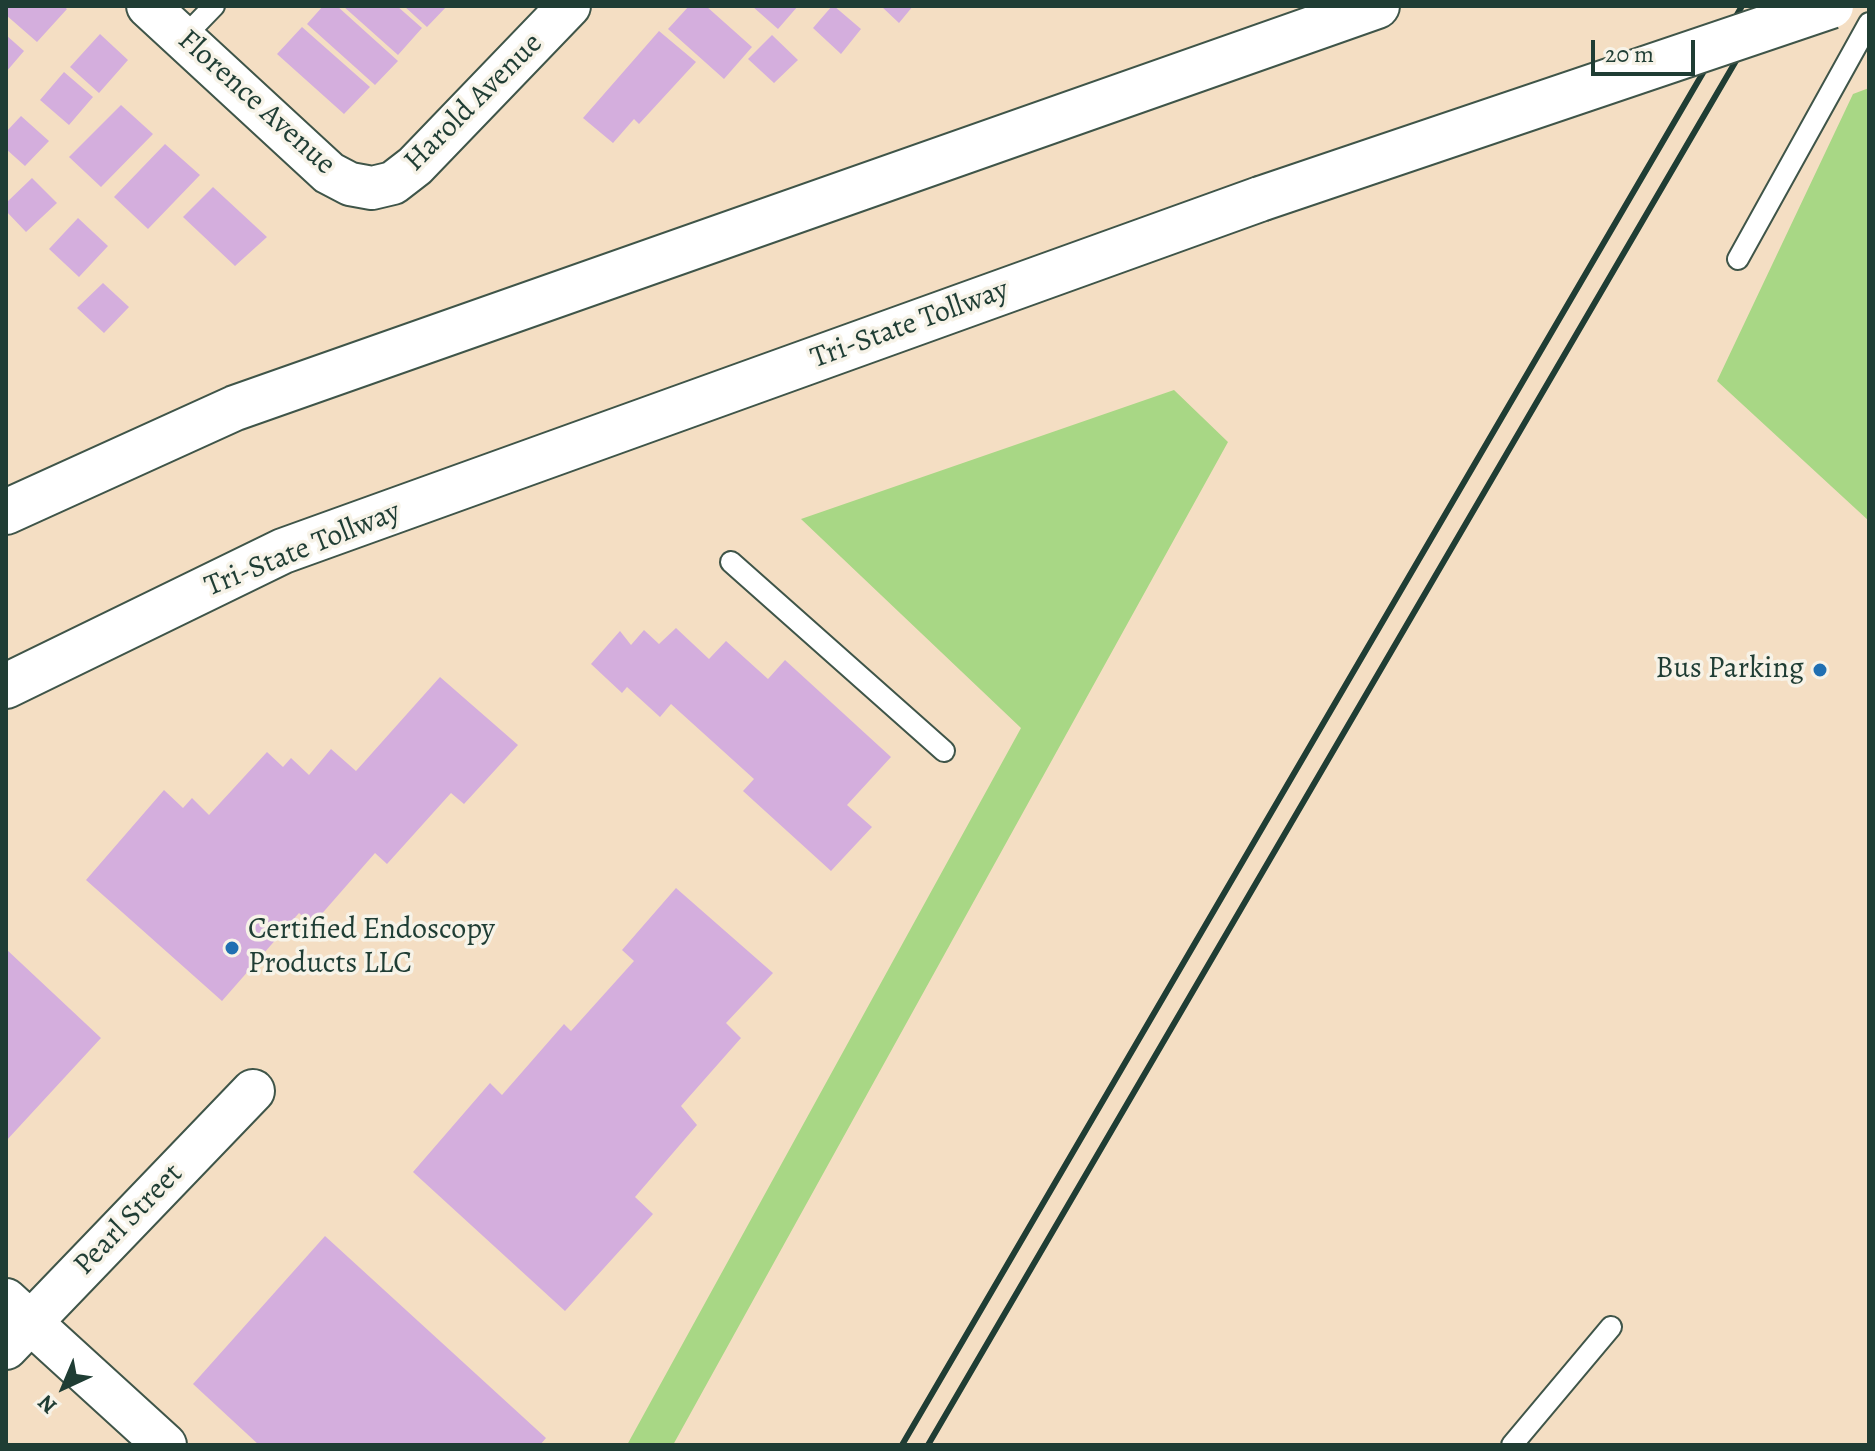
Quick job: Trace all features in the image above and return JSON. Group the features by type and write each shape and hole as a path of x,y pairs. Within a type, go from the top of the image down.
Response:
{"highway":[{"name":"Tri-State Tollway","path":"6,686 283,551 1260,199 1831,6"},
{"path":"6,512 235,408 1372,8"},
{"path":"6,713 115,633"}],"street":[{"name":"Florence Avenue","path":"148,6 329,173 350,184 372,188"},
{"name":"Harold Avenue","path":"372,188 393,183 415,166 569,6"},
{"name":"Pearl Street","path":"14,1323 253,1091"},
{"path":"14,1323 165,1445"}],"lane":[{"path":"183,38 214,6"},
{"path":"1738,259 1869,23"},
{"path":"731,562 944,751"},
{"path":"1512,1445 1611,1327"}],"green space":[{"path":"1869,88 1869,521 1717,381 1853,94"},
{"path":"1174,390 1228,442 673,1445 627,1445 1021,728 801,519"}],"building":[{"path":"6,6 63,6 67,9 37,42 6,15"},
{"path":"323,6 337,6 398,61 375,85 307,24"},
{"path":"343,6 397,6 422,28 398,55"},
{"path":"404,6 447,6 427,27"},
{"path":"689,6 706,6 752,47 724,79 668,29"},
{"path":"752,6 798,6 778,29"},
{"path":"832,6 861,29 841,54 813,28"},
{"path":"881,6 913,6 899,23"},
{"path":"302,27 370,87 344,114 277,54"},
{"path":"659,31 696,62 639,124 634,119 613,143 583,118"},
{"path":"100,34 128,60 99,93 70,67"},
{"path":"6,35 24,51 6,72"},
{"path":"772,35 798,60 774,83 748,59"},
{"path":"64,72 93,97 69,125 40,100"},
{"path":"121,105 153,134 101,187 69,157"},
{"path":"21,116 49,141 25,166 6,149 6,132"},
{"path":"165,144 200,175 148,229 114,197"},
{"path":"32,178 57,203 26,232 6,211 6,203"},
{"path":"213,187 267,237 235,266 183,217"},
{"path":"78,218 108,246 79,277 49,249"},
{"path":"103,283 129,307 104,333 77,308"},
{"path":"676,628 709,659 726,641 768,679 785,660 891,757 847,805 872,827 831,871 743,791 754,779 671,704 660,717 627,687 622,693 591,664 620,631 631,645 644,630 659,644"},
{"path":"440,677 518,745 464,804 451,793 387,864 375,853 312,925 299,913 222,1001 86,880 164,790 183,808 192,798 209,815 267,752 283,767 291,758 309,775 331,749 356,771"},
{"path":"676,888 773,973 726,1023 741,1038 681,1106 697,1125 635,1197 653,1214 565,1311 413,1172 490,1083 502,1095 564,1024 571,1031 634,961 622,950"},
{"path":"6,949 101,1038 6,1141"},
{"path":"325,1236 546,1438 540,1445 259,1445 193,1384"}],"railway":[{"path":"902,1445 1742,6"},
{"path":"928,1445 1768,6"}],"place":[{"name":"Bus Parking","path":"1820,670"},
{"name":"Certified Endoscopy Products LLC","path":"232,948"}]}
